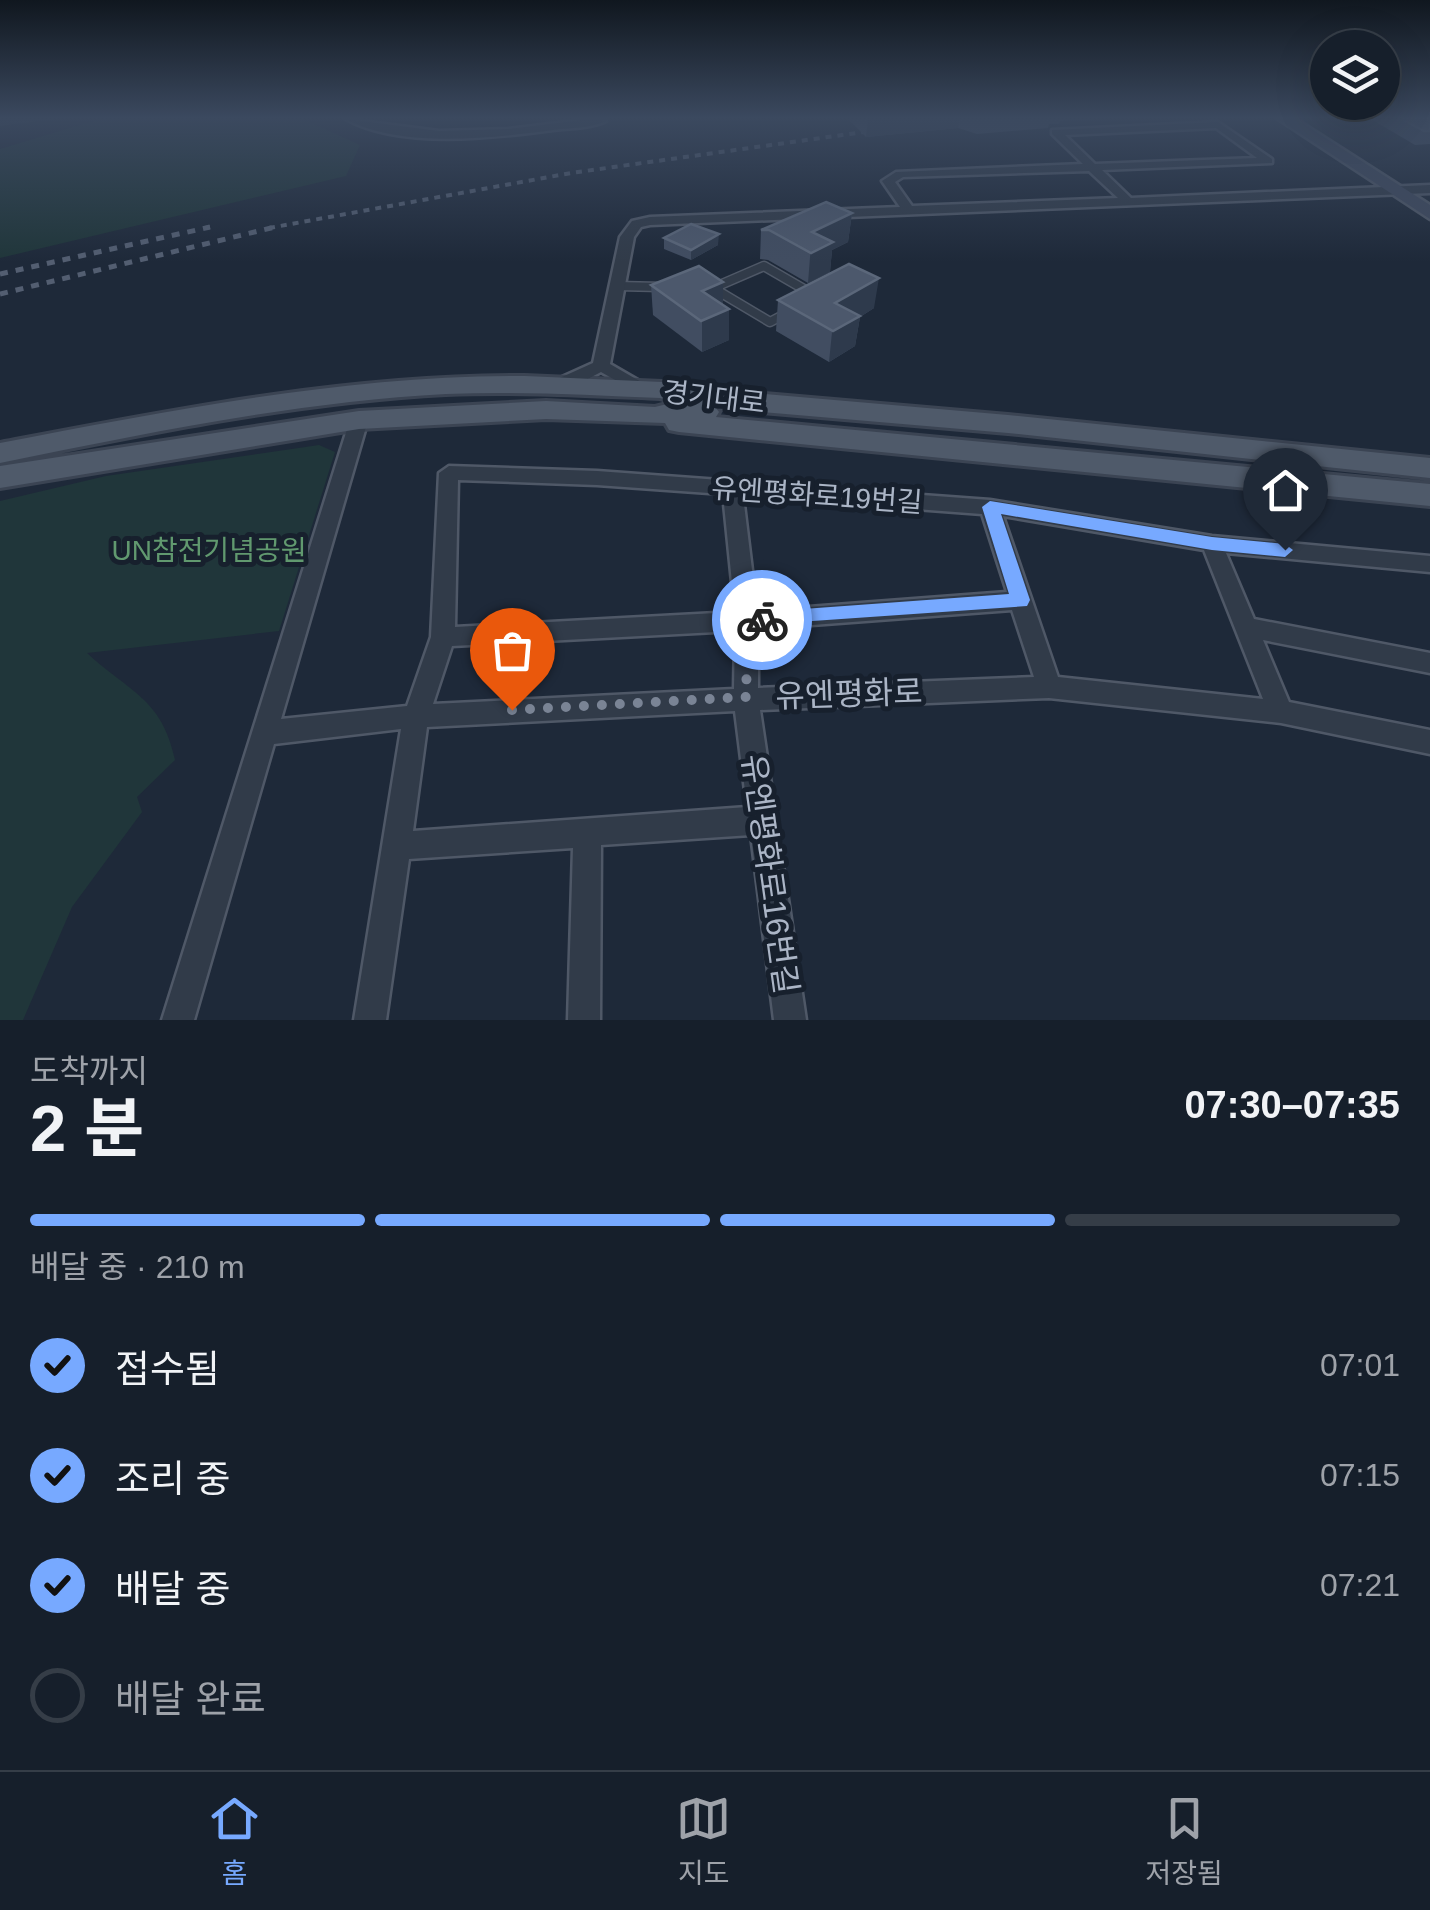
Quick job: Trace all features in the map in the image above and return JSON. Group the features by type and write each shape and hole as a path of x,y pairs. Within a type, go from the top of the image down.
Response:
{"main road":[{"name":"경기대로","path":"0,453 307,398 445,386 548,386 655,399 681,410 962,433 1430,482"},
{"path":"1430,454 686,387 655,399 680,423 1430,495"},
{"name":"경기대로","path":"0,478 360,420 546,410 683,396 1027,426 1430,468"}],"street":[{"path":"1093,167 1130,202"},
{"path":"908,211 888,181 900,174 1107,167"},
{"path":"1363,167 1430,213"},
{"path":"1379,167 1426,192"},
{"path":"601,366 627,237 637,224 1426,192"},
{"path":"548,386 601,366"},
{"path":"601,366 655,399"},
{"path":"178,1020 360,420"},
{"name":"유엔평화로19번길","path":"370,1020 416,716 443,637 449,473 597,478 990,507 1212,544 1430,564"},
{"name":"유엔평화로16번길","path":"732,489 748,621 746,697 790,1020"},
{"path":"990,507 1049,688"},
{"path":"1212,544 1280,712"},
{"path":"443,637 748,621 1020,600"},
{"path":"1245,627 1430,663"},
{"name":"유엔평화로","path":"265,733 416,716 746,697 1049,688 1280,712 1430,742"},
{"path":"396,846 763,820"},
{"path":"584,1020 587,832"}],"lane":[{"path":"693,288 712,288 764,266 818,297 770,322 712,288"},
{"path":"617,286 674,287"}],"green space":[{"path":"0,167 350,167 346,176 0,258"},
{"name":"UN참전기념공원","path":"319,445 335,452 279,631 87,653 153,709 175,760 137,797 142,812 72,907 23,1020 0,1020 0,501 106,476"}],"building":[{"path":"826,202 852,213 812,232 833,242 811,253 769,230 761,230"},
{"path":"691,224 719,234 691,250 664,238"},
{"path":"849,264 879,278 835,303 860,316 833,331 778,300"},
{"path":"699,266 723,282 702,291 729,309 701,321 651,285"}],"railway":[{"path":"276,227 617,167"},
{"path":"0,274 210,227 205,228"},
{"path":"0,294 276,227"},
{"path":"269,228 276,227"}],"way so far":[{"path":"512,710 746,697 748,621 762,620"}],"route":[{"path":"762,620 1020,600 990,507 1212,544 1285,550"}]}
